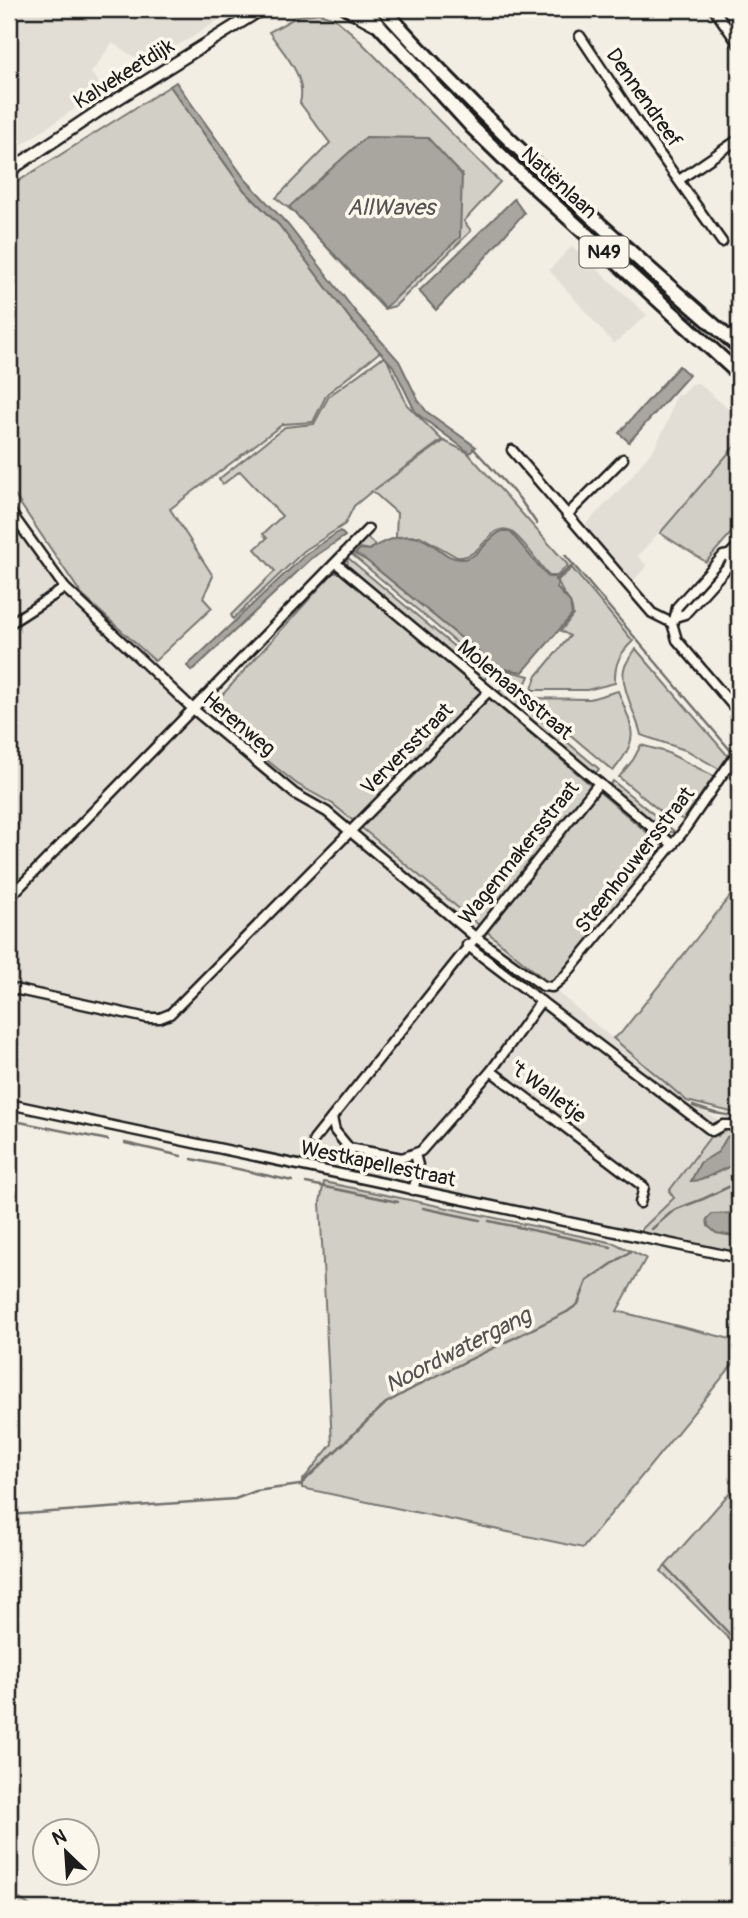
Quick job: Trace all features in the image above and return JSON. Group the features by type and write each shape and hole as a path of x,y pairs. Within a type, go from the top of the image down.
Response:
{"main road":[{"name":"Natiënlaan","path":"364,9 472,127 739,373"},
{"name":"Natiënlaan","path":"383,9 484,116 565,194 739,347"}],"street":[{"name":"Kalvekeetdijk","path":"9,171 100,110 264,9"},
{"path":"346,9 381,28"},
{"path":"715,9 739,45"},
{"name":"Dennendreef","path":"580,36 722,242"},
{"name":"Dennendreef","path":"679,180 739,139"},
{"path":"512,450 652,613 674,620 685,614 731,563 735,552"},
{"path":"567,515 623,459"},
{"name":"Herenweg","path":"9,510 65,588 193,709 295,793 327,812 474,936 536,983 552,987"},
{"path":"9,898 368,528"},
{"name":"Molenaarsstraat","path":"336,563 673,845"},
{"path":"9,624 65,588"},
{"path":"674,620 677,640 739,713"},
{"name":"Verversstraat","path":"350,831 489,691"},
{"name":"Steenhouwersstraat","path":"552,987 564,978 673,845 739,750"},
{"name":"Wagenmakersstraat","path":"467,945 599,783"},
{"path":"9,988 147,1018 160,1018 170,1014 350,831"},
{"path":"314,1140 467,945 712,1131 723,1125 739,1125"},
{"path":"491,1071 541,1001"},
{"name":"'t Walletje","path":"415,1154 421,1151 491,1071 644,1187 640,1203"},
{"name":"Westkapellestraat","path":"9,1104 739,1258"},
{"path":"332,1118 335,1131 349,1148 402,1158 415,1154 419,1168 413,1190"}],"shaded area":[{"path":"9,9 234,9 196,35 147,62 112,43 91,73 100,88 97,94 9,153"},
{"path":"319,13 334,18 352,33 500,182 464,221 471,231 395,306 384,309 297,215 276,198 330,143 300,103 297,74 269,32 298,16"},
{"path":"170,86 244,190 279,225 352,321 381,351 327,394 313,422 283,424 170,509 213,576 203,598 212,608 155,661 82,595 9,487 9,187"},
{"path":"572,246 647,315 614,344 549,270"},
{"path":"386,357 407,405 442,440 374,490 444,441 467,452 568,565 557,576 549,576 513,533 502,529 490,536 473,553 457,557 420,536 396,537 397,513 372,491 354,506 345,524 304,551 233,619 231,615 275,571 255,549 267,538 263,534 282,516 240,471 223,484 219,479 285,427 314,424 329,396"},
{"path":"698,383 739,418 739,441 638,556 647,566 633,581 585,525 626,483 655,447 668,421 675,396 683,393 691,384"},
{"path":"739,441 739,524 706,562 660,533"},
{"path":"9,520 69,601 205,726 216,720 297,784 333,804 687,1101 723,1122 669,1191 675,1198 642,1229 631,1228 629,1231 9,1100 19,1038 9,1035"},
{"path":"366,537 375,545 370,550 360,548 355,554 366,560 498,668 529,676 522,692 515,692 350,553"},
{"path":"347,557 488,675 484,680 348,567"},
{"path":"572,568 633,641 619,659 615,683 587,690 534,690 532,689 536,677 570,636 561,631 573,615 558,580"},
{"path":"333,573 341,573 670,852 556,989 333,804 297,784 216,720 213,705"},
{"path":"636,649 728,756 719,769 688,751 641,735 623,676 626,664"},
{"path":"503,688 599,769 595,774 498,693"},
{"path":"618,691 632,733 628,750 613,771 527,698 590,699"},
{"path":"641,745 666,752 714,776 683,820 677,816 672,821 619,777"},
{"path":"613,781 675,832 665,832 609,786"},
{"path":"739,885 739,1114 687,1101 613,1038 621,1033"},
{"path":"724,1128 739,1128 739,1255 642,1233 642,1229 674,1198 669,1191 714,1132 718,1136"},
{"path":"324,1182 614,1243 646,1258 617,1311 739,1341 739,1357 583,1548 302,1488 302,1481 332,1444 320,1202"},
{"path":"739,1482 739,1649 661,1571"},
{"path":"9,1892 35,1909 9,1909"}],"water":[{"path":"176,82 245,179 288,225 358,315 399,361 418,400 427,412 476,447 470,453 416,413 393,366 352,321 279,225 244,190 170,86"},
{"name":"AllWaves","path":"366,137 428,138 462,175 460,237 385,308 289,207"},
{"path":"514,199 524,213 436,310 419,291"},
{"path":"679,366 689,375 629,442 619,433"},
{"path":"340,531 345,536 311,559 192,671 187,666 306,554"},
{"path":"502,531 509,531 548,577 554,577 557,588 570,602 572,615 523,672 498,668 366,560 355,554 360,549 370,550 388,540 408,536 426,541 447,555 462,559 478,552"},
{"path":"739,1135 739,1162 701,1180 691,1181 700,1163 718,1152 727,1137"},
{"path":"739,1213 739,1237 716,1233 708,1226 707,1219 712,1214"}],"waterway":[{"path":"473,448 519,498 537,524"},
{"path":"565,555 731,751"},
{"path":"555,580 573,565"},
{"path":"693,1106 739,1117"},
{"path":"10,1120 108,1140"},
{"path":"125,1143 181,1156"},
{"path":"192,1159 292,1181"},
{"name":"Noordwatergang","path":"652,1229 674,1210 739,1182"},
{"path":"306,1183 398,1202"},
{"path":"423,1208 480,1220"},
{"path":"489,1221 611,1247"},
{"name":"Noordwatergang","path":"9,1515 235,1499 256,1491 300,1485 386,1403 567,1312 578,1304 587,1281 631,1251"},
{"path":"666,1567 739,1644"}]}
